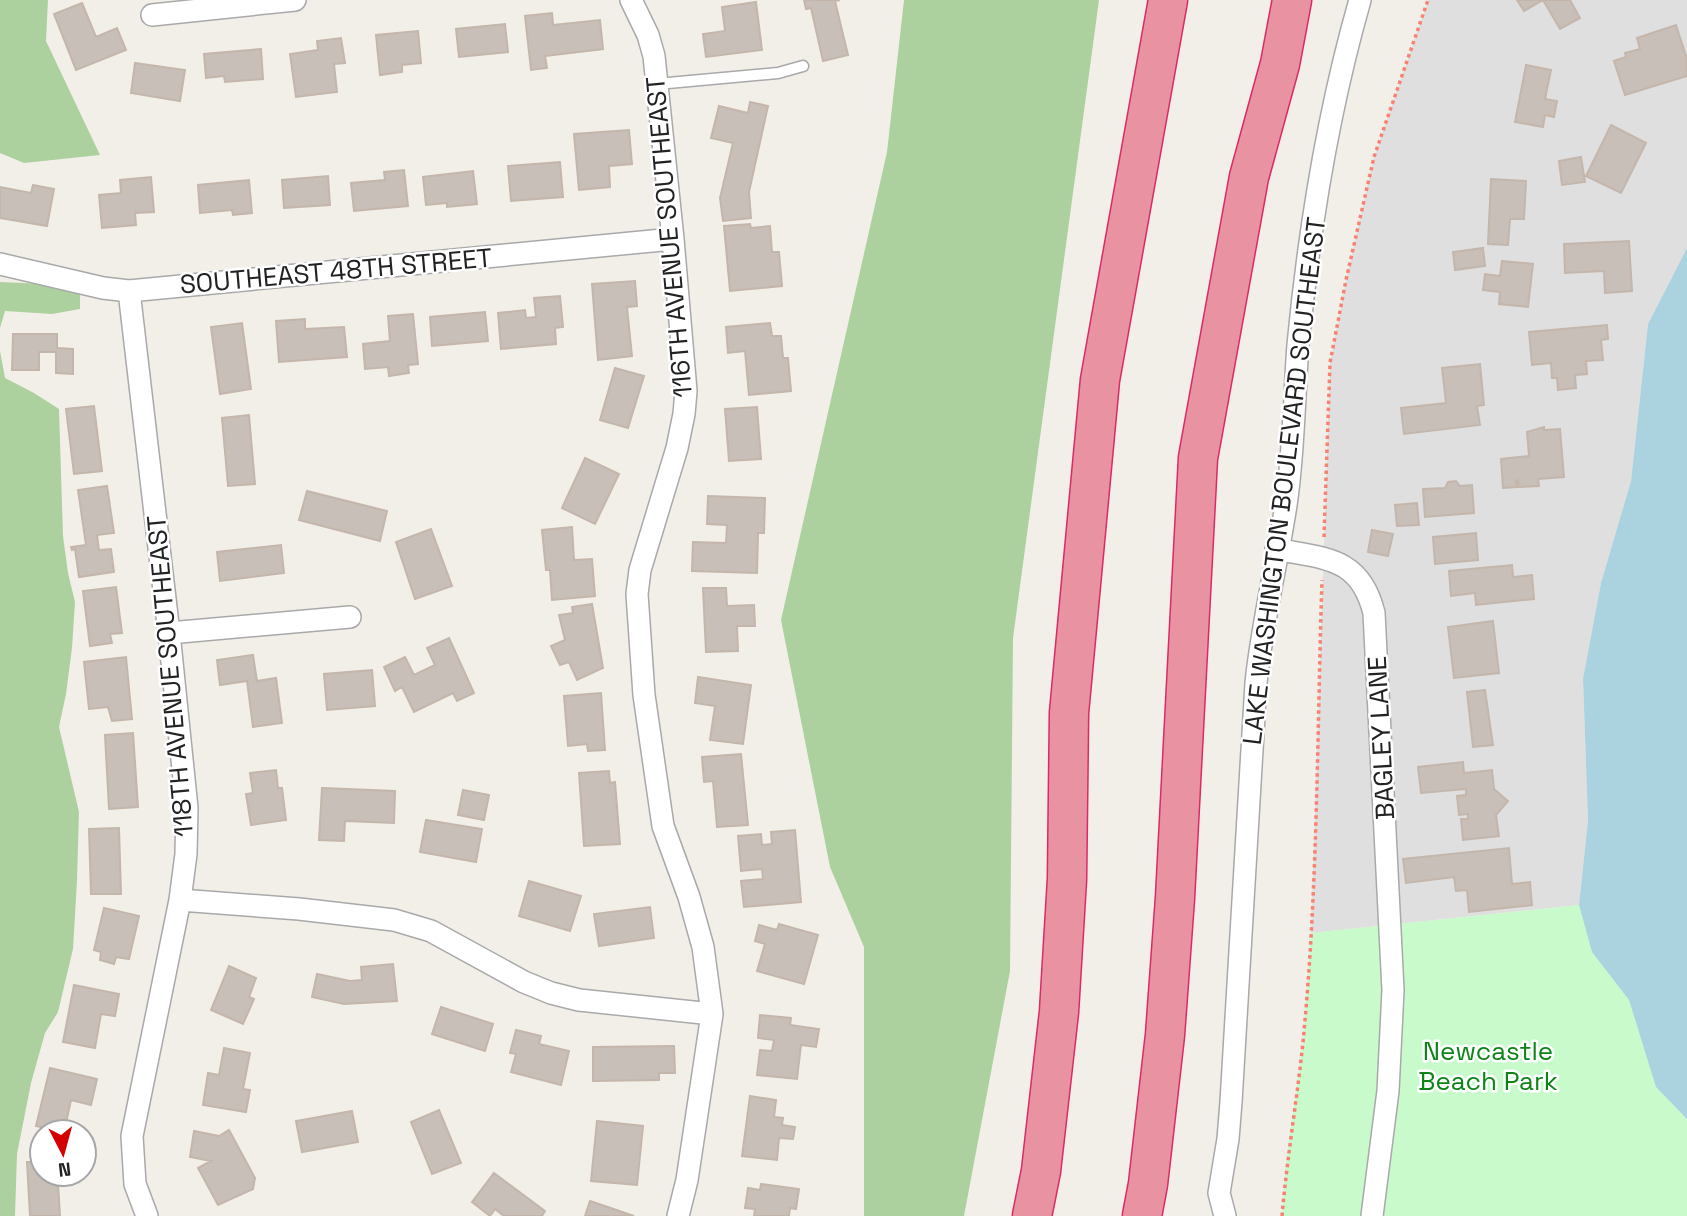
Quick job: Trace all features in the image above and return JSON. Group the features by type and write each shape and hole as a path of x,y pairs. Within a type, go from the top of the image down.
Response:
{"highway":[{"path":"1100,380 1091,295 1146,0"},
{"path":"1032,1216 1041,1171 1059,1012 1067,879 1069,713 1100,380 1168,0"},
{"path":"1142,1216 1149,1184 1165,1035 1175,898 1198,458 1249,177 1280,64 1293,0"}],"street":[{"path":"152,15 295,0"},
{"name":"116TH AVENUE SOUTHEAST","path":"631,0 648,35 654,56 686,391 677,448 640,570 637,594 644,695 663,825 689,897 703,947 712,1014 687,1180 678,1216"},
{"name":"LAKE WASHINGTON BOULEVARD SOUTHEAST","path":"1225,1216 1219,1193 1228,1139 1233,1079 1260,639 1286,505 1298,345 1328,129 1341,65 1360,0"},
{"name":"SOUTHEAST 48TH STREET","path":"0,264 103,288 129,291 673,239"},
{"name":"118TH AVENUE SOUTHEAST","path":"129,291 187,808 186,854 180,900 132,1136 135,1184 147,1216"},
{"name":"BAGLEY LANE","path":"1276,549 1334,559 1349,569 1370,599 1376,639 1393,990 1388,1091 1372,1216"},
{"path":"169,633 351,617"},
{"path":"180,900 299,909 394,920 430,931 524,982 551,993 579,1000 712,1014"}],"lane":[{"path":"657,84 778,73 803,66"}],"path":[{"path":"1324,544 1330,363 1374,157 1428,0"},
{"path":"1282,1216 1286,1163 1303,1043 1311,933 1322,569"}],"shaded area":[{"path":"1428,0 1687,0 1687,248 1648,324 1631,481 1601,583 1583,679 1588,820 1579,905 1311,933 1330,363 1374,157"}],"green space":[{"path":"0,0 48,0 46,41 100,155 24,163 0,153"},
{"path":"904,0 1099,0 1013,638 1010,971 964,1216 864,1216 864,947 830,867 781,620 887,152"},
{"path":"0,282 46,284 80,291 80,309 52,314 5,311 0,328"},
{"path":"0,351 5,378 59,409 63,536 75,602 72,648 59,727 79,812 73,949 58,1012 45,1033 31,1083 17,1154 15,1216 0,1216"},
{"name":"Newcastle Beach Park","path":"1579,905 1592,952 1629,1000 1656,1087 1687,1119 1687,1216 1282,1216 1286,1163 1303,1043 1311,933"}],"water":[{"path":"1687,248 1687,1119 1656,1087 1629,1000 1592,952 1579,905 1588,820 1583,679 1601,583 1631,481 1648,324"}],"building":[{"path":"804,0 840,0 835,1 848,55 823,61 811,8 806,9"},
{"path":"1517,0 1543,0 1524,11"},
{"path":"1543,0 1570,0 1580,18 1560,29"},
{"path":"756,2 762,50 706,57 703,34 725,31 722,7"},
{"path":"82,3 96,37 117,28 126,50 76,70 54,14"},
{"path":"552,13 553,25 600,20 603,49 545,56 547,68 531,70 525,16"},
{"path":"505,24 508,52 459,57 456,29"},
{"path":"1676,25 1687,59 1687,76 1625,95 1614,61 1626,57 1625,53 1640,49 1637,38"},
{"path":"418,31 421,63 402,65 402,72 380,75 376,35"},
{"path":"341,38 345,63 334,64 337,92 296,97 290,54 318,50 317,41"},
{"path":"261,49 263,79 225,82 224,76 206,78 204,54"},
{"path":"135,63 185,70 180,101 131,93"},
{"path":"1526,65 1551,70 1545,99 1557,101 1554,117 1545,115 1543,127 1515,122"},
{"path":"750,102 768,106 749,192 751,218 723,221 720,198 733,143 711,138 719,106 748,113"},
{"path":"1611,125 1646,143 1621,193 1586,176"},
{"path":"629,130 632,164 609,166 610,187 579,190 574,134"},
{"path":"1581,157 1585,182 1562,185 1559,161"},
{"path":"560,162 563,197 511,201 508,166"},
{"path":"404,170 408,206 354,211 351,183 385,180 384,172"},
{"path":"473,171 477,204 447,207 447,203 426,205 423,177"},
{"path":"328,176 330,205 284,208 282,180"},
{"path":"151,177 154,212 135,213 136,225 102,228 99,195 121,193 120,180"},
{"path":"1491,179 1526,181 1524,219 1510,219 1508,245 1488,244"},
{"path":"249,180 252,213 233,215 232,210 200,213 198,185"},
{"path":"33,185 54,189 47,226 0,218 0,187 31,193"},
{"path":"750,224 751,228 770,226 772,252 779,252 782,286 730,291 724,226"},
{"path":"1629,241 1632,291 1605,293 1604,271 1565,273 1564,244"},
{"path":"1483,248 1485,266 1455,270 1453,252"},
{"path":"1502,261 1533,264 1528,307 1499,304 1500,292 1483,290 1485,274 1500,276"},
{"path":"635,281 637,306 627,307 632,356 598,360 592,284"},
{"path":"560,296 563,327 555,328 556,344 501,349 498,313 525,310 526,318 536,317 534,298"},
{"path":"485,312 488,341 432,346 430,317"},
{"path":"413,314 418,364 408,365 409,373 389,376 388,367 365,369 363,344 390,341 388,316"},
{"path":"305,319 305,329 344,327 347,357 279,362 276,321"},
{"path":"242,323 251,389 220,394 211,327"},
{"path":"770,323 772,336 781,336 783,358 788,358 791,391 749,395 745,351 728,353 726,327"},
{"path":"1607,325 1608,339 1601,340 1603,360 1586,361 1587,374 1575,375 1576,388 1558,390 1557,378 1552,378 1551,363 1532,365 1529,332"},
{"path":"13,334 57,334 57,348 73,349 73,374 56,373 56,352 39,352 39,370 12,370"},
{"path":"1480,364 1484,405 1477,406 1480,425 1404,434 1401,408 1446,403 1442,368"},
{"path":"615,368 644,376 628,428 600,420"},
{"path":"94,406 102,471 74,474 66,409"},
{"path":"757,407 761,459 729,461 725,409"},
{"path":"249,415 255,484 228,486 222,418"},
{"path":"1544,427 1544,430 1560,429 1564,477 1538,479 1539,486 1519,487 1518,480 1517,487 1503,488 1501,459 1529,456 1527,432"},
{"path":"585,458 619,474 595,524 562,508"},
{"path":"1456,481 1460,486 1472,485 1474,513 1425,517 1423,489 1445,488 1448,482"},
{"path":"107,486 114,533 97,535 99,550 111,549 114,572 79,577 75,549 72,550 71,547 86,545 78,490"},
{"path":"307,491 387,511 380,541 299,520"},
{"path":"708,496 765,498 764,533 758,533 757,573 692,571 693,542 726,543 727,525 707,524"},
{"path":"1417,503 1419,525 1397,526 1395,505"},
{"path":"572,527 574,560 592,559 595,596 552,600 550,570 546,570 542,530"},
{"path":"431,529 452,586 415,599 396,542"},
{"path":"1372,530 1393,534 1388,556 1368,552"},
{"path":"1476,533 1478,560 1435,564 1433,537"},
{"path":"281,545 284,573 220,581 217,552"},
{"path":"1512,565 1513,577 1532,575 1534,599 1476,605 1475,593 1451,596 1449,571"},
{"path":"116,587 122,633 110,634 112,643 90,646 83,591"},
{"path":"703,588 726,588 727,606 754,605 755,626 737,626 738,651 706,652"},
{"path":"592,604 603,668 577,680 569,662 560,665 551,646 565,640 559,615 573,613 572,607"},
{"path":"1493,621 1499,673 1454,678 1448,627"},
{"path":"449,638 474,693 457,701 453,693 414,712 402,687 395,691 384,667 405,657 414,675 435,665 427,648"},
{"path":"253,655 257,681 276,678 282,723 253,727 247,681 220,685 217,660"},
{"path":"126,657 132,719 112,721 108,707 89,709 84,662"},
{"path":"372,670 375,706 327,710 324,674"},
{"path":"698,677 751,685 743,744 710,740 715,706 695,703"},
{"path":"1485,690 1493,745 1473,747 1467,692"},
{"path":"601,693 605,750 588,751 587,744 568,746 564,696"},
{"path":"133,733 138,807 109,809 105,735"},
{"path":"741,754 748,825 717,827 713,781 704,782 702,757"},
{"path":"1463,762 1464,773 1492,770 1494,789 1508,801 1496,815 1499,836 1463,840 1461,819 1468,819 1468,814 1459,815 1457,796 1466,795 1466,789 1421,793 1418,767"},
{"path":"276,770 278,788 282,788 286,820 251,825 246,794 253,793 250,773"},
{"path":"609,771 610,783 615,782 620,844 584,846 579,773"},
{"path":"322,788 395,791 394,823 345,821 344,841 319,840"},
{"path":"463,790 489,795 484,820 458,815"},
{"path":"426,820 482,829 476,862 420,852"},
{"path":"119,828 121,894 91,894 89,829"},
{"path":"795,830 801,902 744,907 741,881 763,879 762,869 741,871 738,836 761,834 762,845 772,844 771,832"},
{"path":"1509,848 1512,884 1530,882 1532,905 1469,912 1467,890 1456,891 1454,877 1406,883 1403,859"},
{"path":"529,881 581,896 570,931 519,916"},
{"path":"650,907 654,938 599,946 594,914"},
{"path":"104,908 139,916 129,959 116,957 114,964 100,960 101,952 94,950"},
{"path":"779,924 818,935 804,984 757,971 765,944 755,941 759,925 777,930"},
{"path":"393,964 397,1001 344,1004 312,997 317,974 350,981 362,980 361,967"},
{"path":"229,966 256,978 249,997 254,999 243,1024 211,1010"},
{"path":"74,985 119,994 115,1016 101,1014 95,1048 63,1042"},
{"path":"441,1007 493,1024 485,1051 432,1034"},
{"path":"760,1015 791,1018 790,1025 819,1029 816,1047 801,1045 797,1079 757,1075 760,1050 772,1051 774,1040 758,1038"},
{"path":"516,1030 541,1036 539,1044 569,1051 561,1085 511,1072 516,1054 510,1053"},
{"path":"674,1046 675,1073 659,1073 659,1080 593,1081 593,1047"},
{"path":"224,1048 250,1053 243,1089 250,1090 246,1112 203,1105 208,1073 219,1075"},
{"path":"50,1068 97,1079 91,1105 71,1100 67,1118 38,1118"},
{"path":"750,1096 776,1100 774,1117 783,1118 782,1125 795,1127 793,1139 779,1138 777,1160 742,1156"},
{"path":"439,1110 461,1163 432,1174 411,1122"},
{"path":"352,1111 358,1142 302,1152 296,1121"},
{"path":"597,1121 643,1126 637,1185 591,1181"},
{"path":"229,1130 255,1178 253,1189 218,1205 198,1168 211,1161 190,1157 194,1131 219,1136"},
{"path":"494,1173 545,1211 542,1216 504,1216 495,1209 490,1216 472,1202"},
{"path":"761,1184 799,1189 796,1209 790,1208 789,1216 754,1216 755,1209 745,1208 748,1188 760,1190"},
{"path":"28,1188 58,1188 60,1216 30,1216"},
{"path":"590,1201 634,1216 585,1216"}]}
